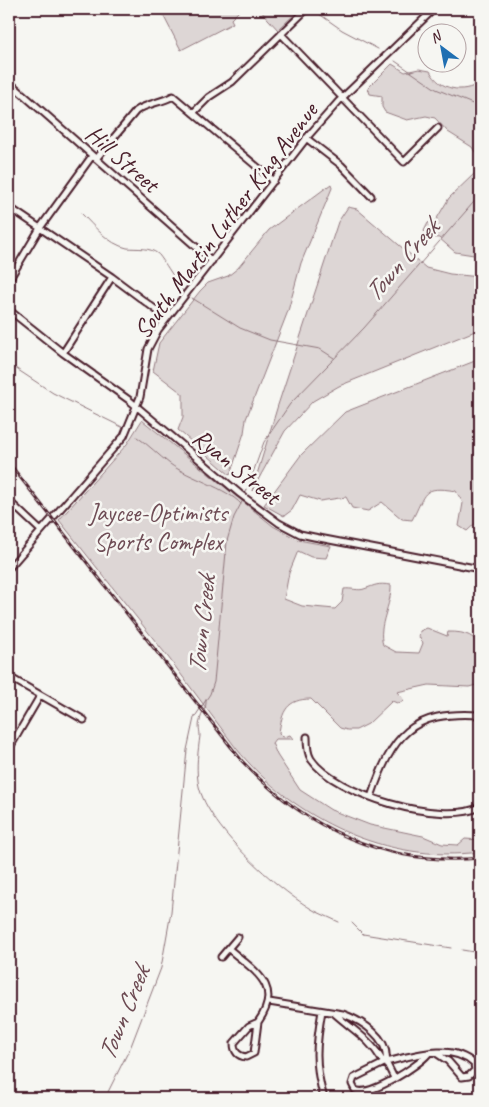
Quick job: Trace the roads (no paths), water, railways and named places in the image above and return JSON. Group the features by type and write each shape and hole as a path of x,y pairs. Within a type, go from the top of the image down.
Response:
{"street":[{"path":"193,113 209,97 232,82 308,9"},
{"name":"South Martin Luther King Avenue","path":"9,568 40,530 118,445 129,428 137,407 148,349 155,334 306,138 343,98 434,9"},
{"path":"281,34 404,162 438,128"},
{"name":"Hill Street","path":"9,82 212,261"},
{"path":"9,280 40,228 94,158 136,111 144,105 161,102 173,96 274,181"},
{"path":"306,138 341,165 371,196"},
{"path":"9,207 112,277 168,318"},
{"path":"63,354 112,277"},
{"name":"Ryan Street","path":"9,310 63,354 137,407 240,494 279,523 300,534 480,569"},
{"path":"9,501 40,530"},
{"path":"9,677 84,720"},
{"path":"9,749 40,696"},
{"path":"371,797 387,756 399,739 412,727 431,718 450,714 480,715"},
{"path":"308,737 310,757 316,764 340,783 390,805 420,810 455,812 473,811 480,807"},
{"path":"221,958 238,938"},
{"path":"228,949 262,979 267,986 269,1002 258,1022 254,1053 246,1058 240,1056 234,1048 234,1043 249,1026 258,1022"},
{"path":"269,1002 354,1018 375,1033 382,1041 387,1057 386,1062"},
{"path":"322,1011 316,1052 316,1066 324,1098"},
{"path":"334,1013 362,1034 374,1047 382,1060 386,1062 394,1078"},
{"path":"428,1054 409,1071 394,1078 363,1092 357,1092 353,1088 353,1080 357,1075 386,1062 428,1054 436,1053 444,1052 462,1057 474,1064 475,1070 468,1076 462,1077 448,1061 436,1053"}],"waterway":[{"path":"315,11 342,30 378,49"},
{"path":"395,61 436,89 480,107"},
{"name":"Town Creek","path":"245,495 264,442 290,404 364,328 480,195"},
{"path":"81,213 114,243 127,248 151,250 158,254 184,293"},
{"path":"192,298 240,328 270,340 320,349 334,358"},
{"path":"9,364 53,393 122,427"},
{"path":"137,437 170,464 227,493 241,504"},
{"name":"Town Creek","path":"105,1098 131,1046 161,968 171,912 187,750 194,718 210,694 214,682 227,541 234,517 244,498"},
{"path":"206,700 206,706 199,725 197,775 203,798 213,817 245,855 282,888 315,911 339,922"},
{"path":"352,923 363,934 451,948"},
{"path":"462,950 480,953"}],"railway":[{"path":"9,463 242,761 266,785 292,806 320,824 349,838 380,849 412,856 446,859 480,858"}],"park label":[{"name":"Jaycee-Optimists Sports Complex","path":"158,526"}]}
